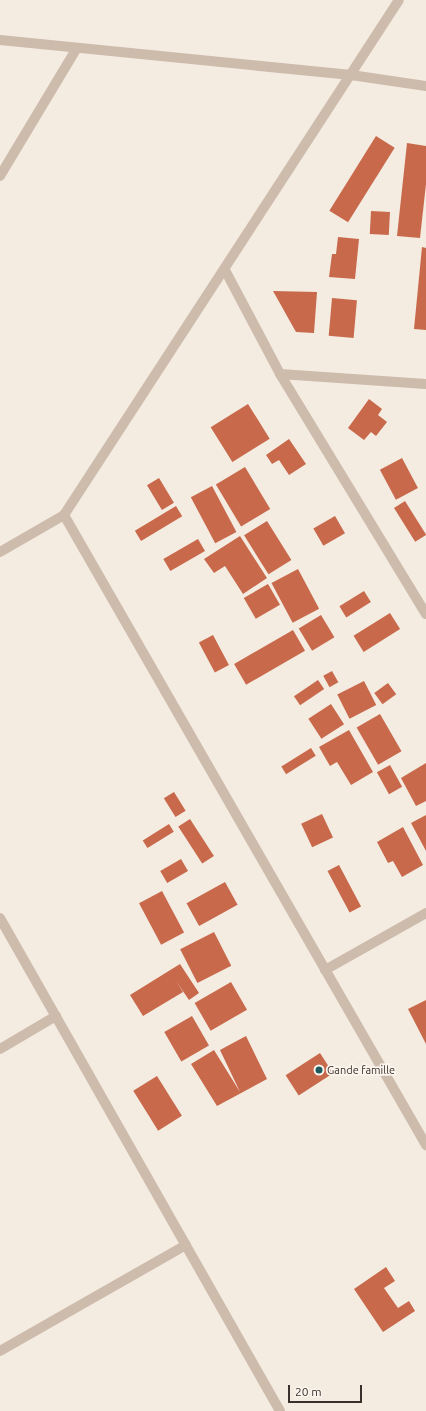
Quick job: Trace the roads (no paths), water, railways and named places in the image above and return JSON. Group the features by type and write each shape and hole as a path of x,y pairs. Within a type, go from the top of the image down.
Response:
{"street":[{"path":"0,552 64,515 225,270 399,0"},
{"path":"0,40 351,75 426,86"},
{"path":"0,176 77,48"},
{"path":"225,270 280,374 423,603 426,614"},
{"path":"280,374 426,384"},
{"path":"64,515 426,1145"},
{"path":"325,970 426,913"},
{"path":"0,918 280,1411"},
{"path":"0,1049 56,1016"},
{"path":"0,1351 186,1245"}],"place":[{"name":"Gande famille","path":"319,1070"}]}
